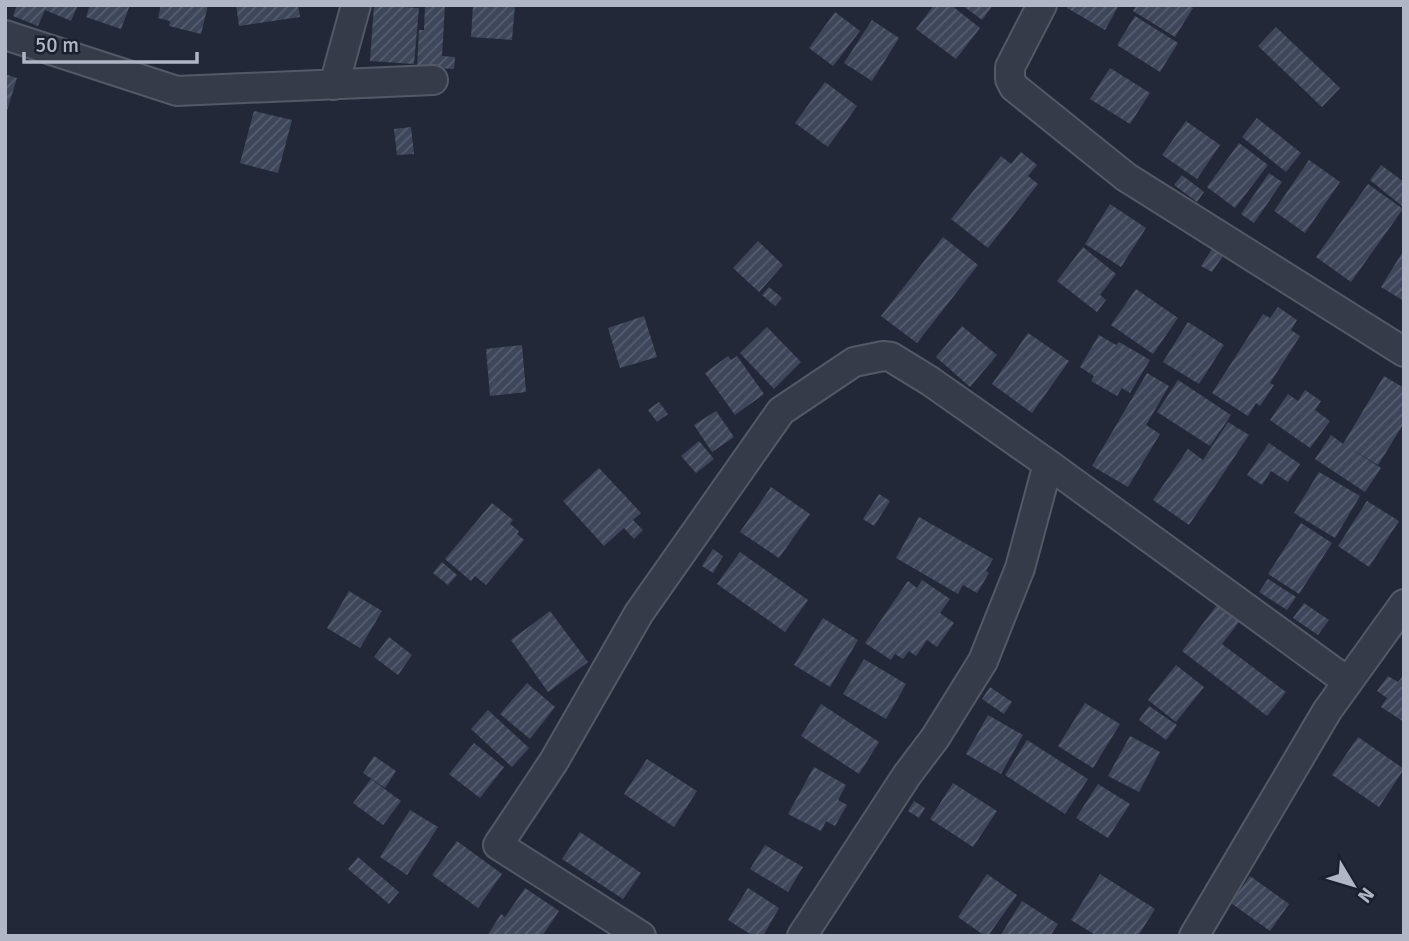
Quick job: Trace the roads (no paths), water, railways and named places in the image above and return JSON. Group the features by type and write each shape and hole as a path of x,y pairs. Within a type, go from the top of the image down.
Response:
{"street":[{"path":"334,85 356,5"},
{"path":"1042,5 1010,67 1010,79 1014,87 1126,177 1404,352"},
{"path":"5,35 177,91 433,80"},
{"path":"641,936 498,845 554,761 639,613 781,411 855,362 891,357 930,381 1348,682"},
{"path":"802,936 907,775 935,738 983,661 1020,568 1048,464"},
{"path":"1206,931 1327,711 1404,604"}]}
